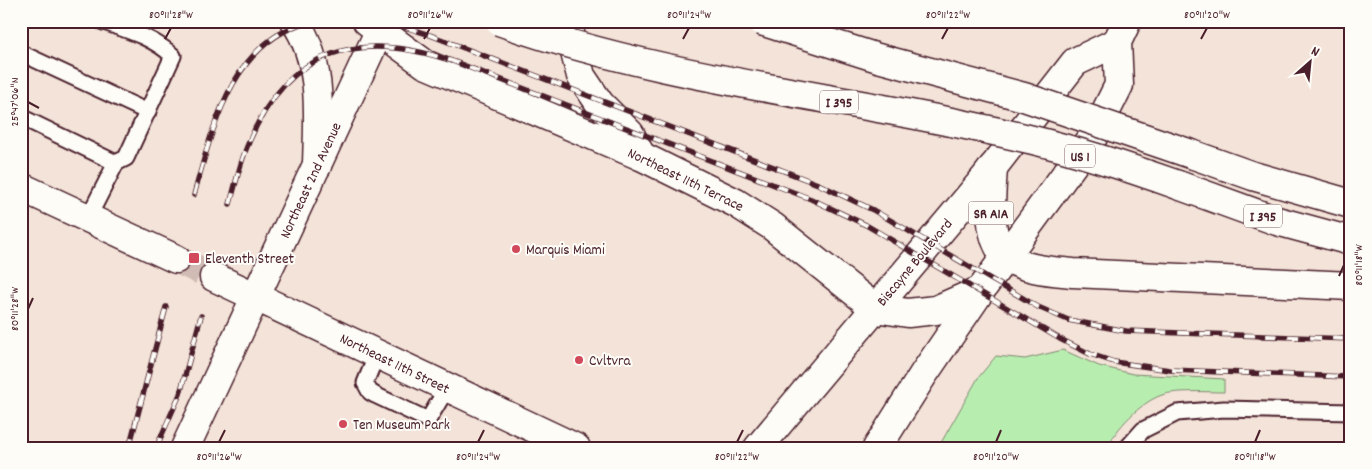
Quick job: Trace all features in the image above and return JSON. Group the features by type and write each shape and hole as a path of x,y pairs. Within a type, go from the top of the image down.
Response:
{"main road":[{"path":"295,21 312,54 317,82 317,166"},
{"name":"I 395","path":"499,21 569,44 685,73 902,113 1032,140 1089,155 1277,221 1351,241"},
{"path":"567,21 581,76 600,104 630,134 641,156"},
{"name":"I 395","path":"760,21 878,58 1024,97 1253,176 1351,204"},
{"name":"Northeast 2nd Avenue","path":"185,448 317,166 377,24"},
{"name":"Northeast 11th Terrace","path":"377,24 425,64 641,156 707,188 760,218 875,308 908,313 936,310 981,290"},
{"name":"Biscayne Boulevard","path":"758,448 993,167 1075,62 1122,32"},
{"name":"Biscayne Boulevard","path":"877,448 923,375 981,290 1093,137 1120,85 1122,32"},
{"name":"SR A1A","path":"993,167 992,219 999,246 1007,256"},
{"path":"21,187 176,259"},
{"path":"1007,256 1027,266 1073,273 1351,286"},
{"name":"Northeast 11th Street","path":"214,277 576,448"}],"lane":[{"path":"88,218 116,163 126,158 172,56 162,45 135,32 101,21"},
{"path":"21,53 148,112"},
{"path":"21,117 116,163"},
{"path":"377,354 365,383 370,392 375,395 428,420 446,388"},
{"path":"1126,448 1143,430 1177,413 1233,409 1351,412"}],"green space":[{"path":"1063,350 1099,366 1133,374 1224,379 1224,392 1175,392 1154,398 1123,424 1107,448 938,448 978,378 996,356 1025,359"}],"tunnel":[{"path":"176,259 214,277"}],"railway":[{"path":"194,195 218,116 230,90 244,67 261,47 283,32 310,21"},
{"path":"386,21 430,35 818,184 873,210 1038,307 1068,320 1126,331 1351,339"},
{"path":"230,204 246,150 265,110 285,84 307,66 332,54 359,48 389,48 421,52 455,62 811,199 866,225 1060,339 1090,354 1114,362 1170,370 1351,377"},
{"path":"129,448 166,307"},
{"path":"156,448 180,394 201,316"}],"place":[{"name":"Marquis Miami","path":"516,249"},
{"name":"Eleventh Street","path":"194,258"},
{"name":"Cvltvra","path":"579,360"},
{"name":"Ten Museum Park","path":"343,424"}]}
